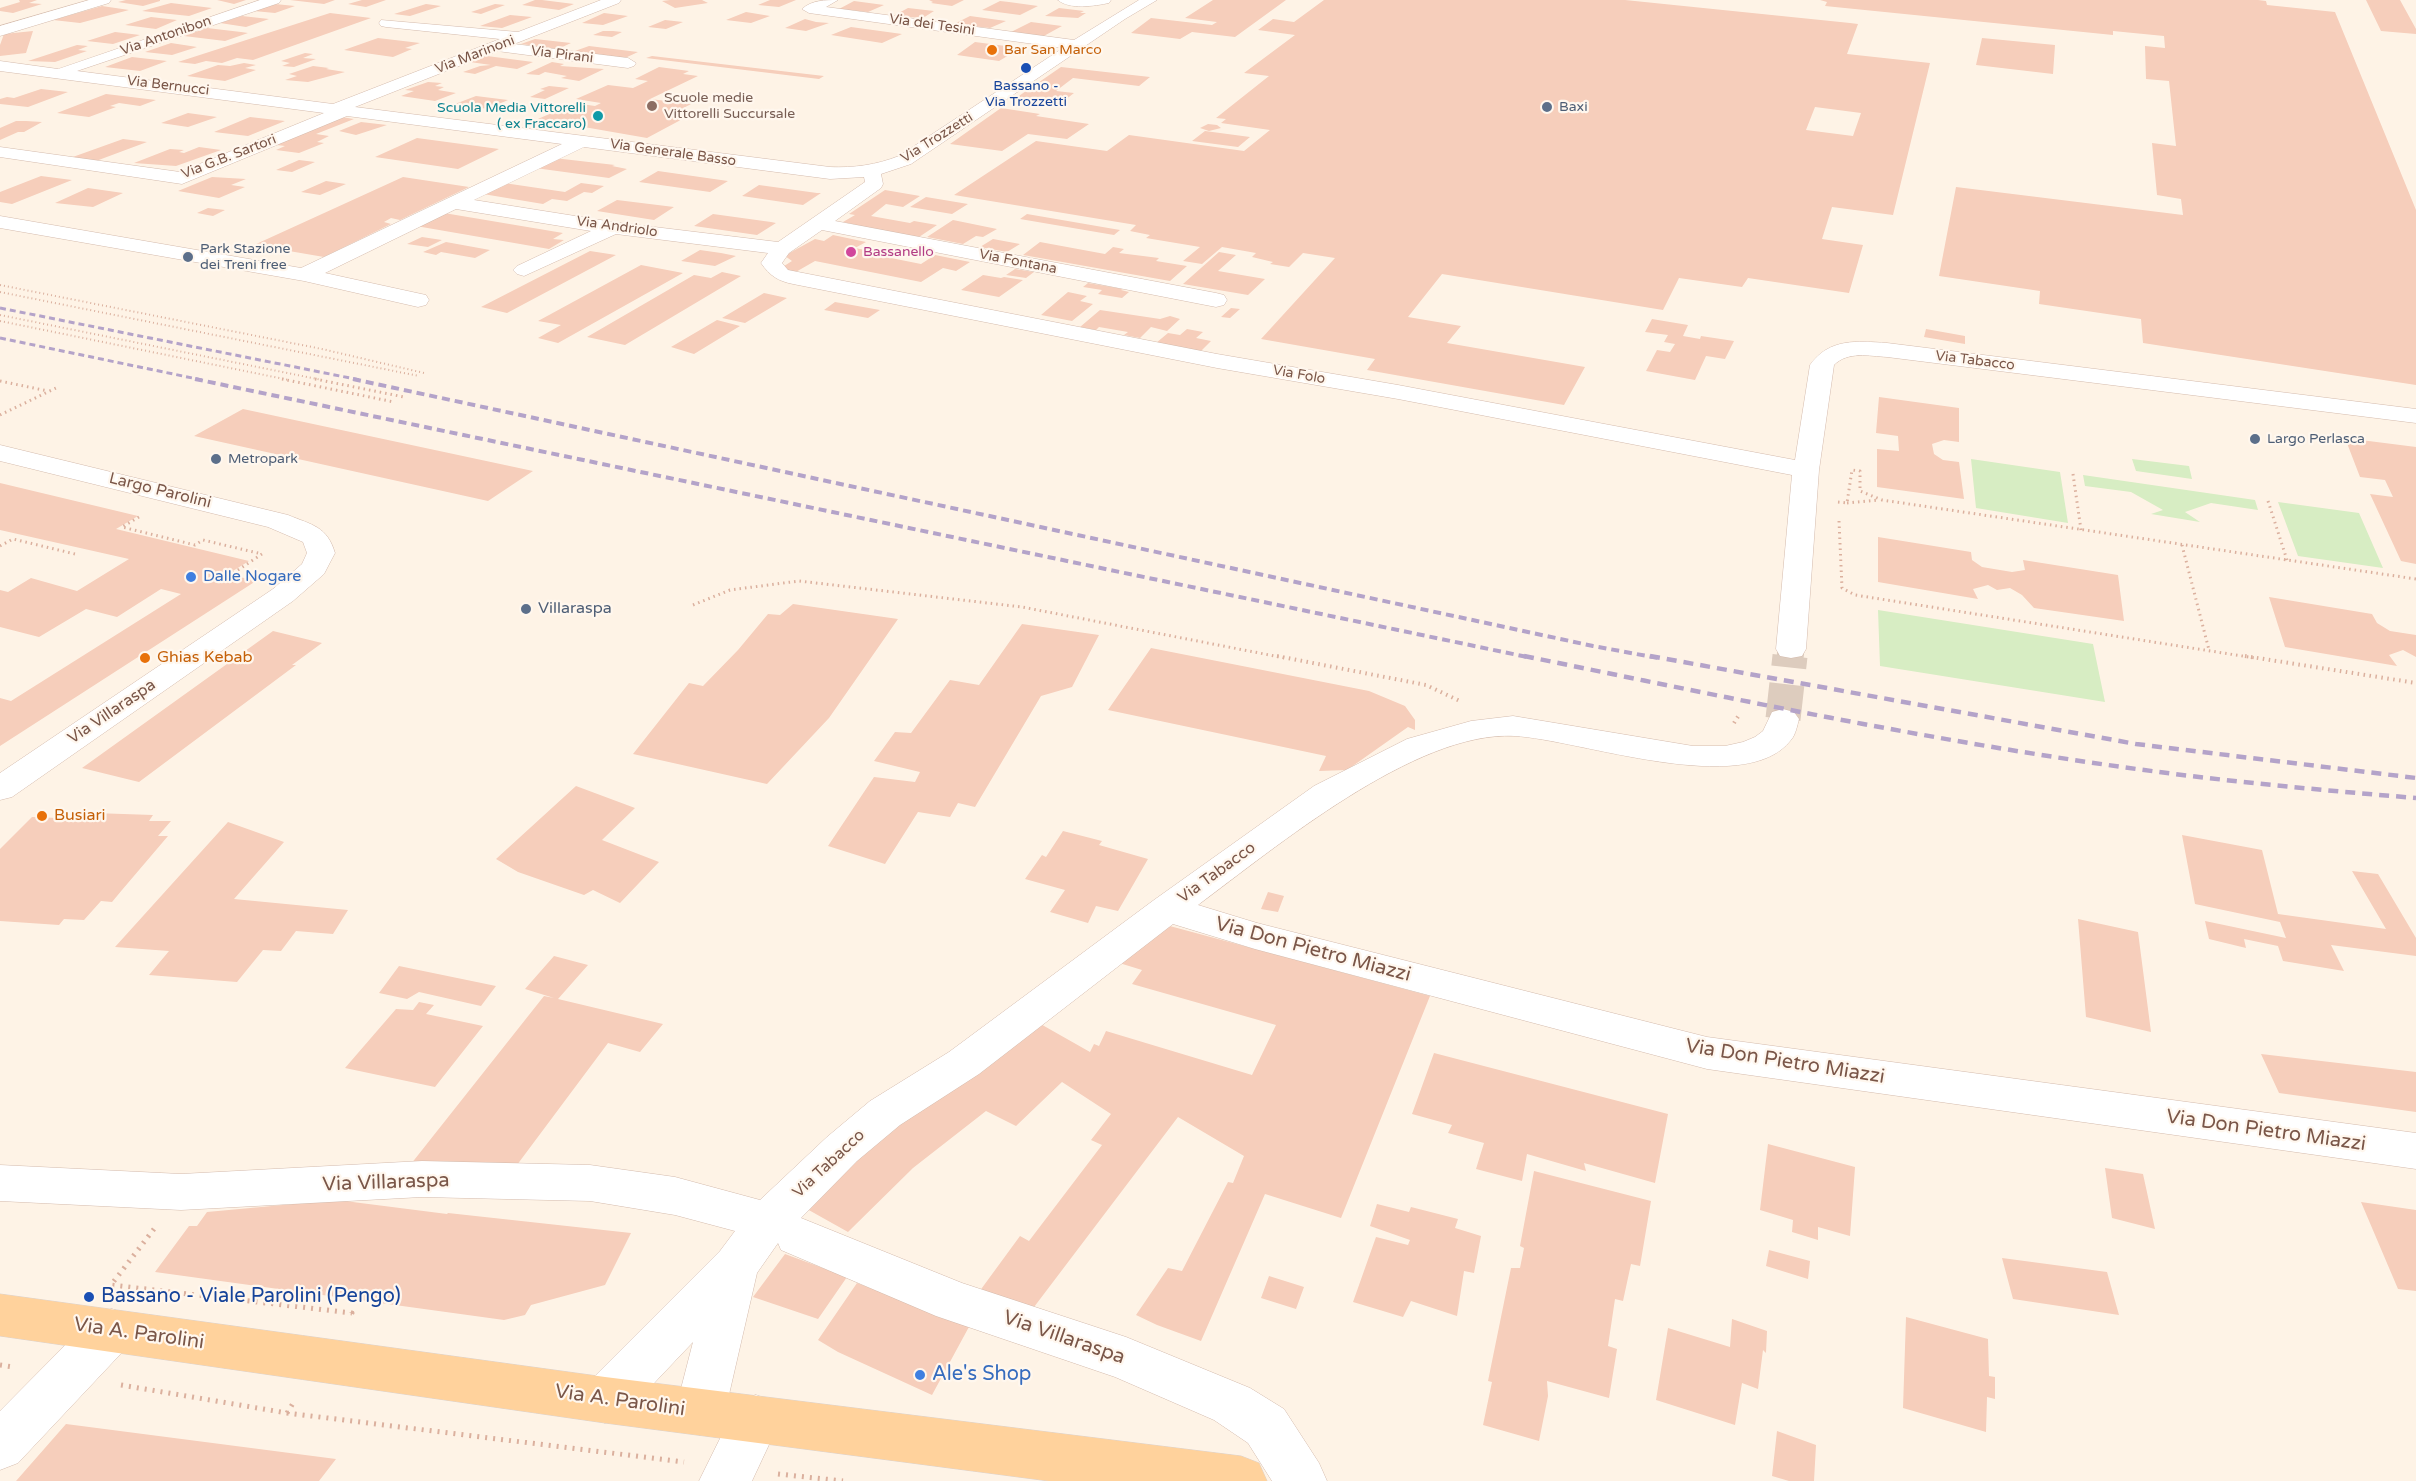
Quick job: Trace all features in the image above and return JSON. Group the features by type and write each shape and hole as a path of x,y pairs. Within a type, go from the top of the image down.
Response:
{"main road":[{"name":"Via A. Parolini","path":"0,1316 112,1330 321,1362 417,1372 605,1400 1241,1481"}],"street":[{"path":"0,31 104,0"},
{"name":"Via Antonibon","path":"58,72 274,0"},
{"name":"Via Marinoni","path":"342,109 610,0"},
{"name":"Via dei Tesini","path":"831,0 809,9 1078,45"},
{"path":"1065,0 1092,2 1104,0"},
{"name":"Via Trozzetti","path":"868,171 905,160 1078,45 1121,8 1150,0"},
{"path":"386,23 522,37"},
{"name":"Via Pirani","path":"496,47 628,63"},
{"name":"Via Bernucci","path":"0,66 342,109"},
{"name":"Via Generale Basso","path":"342,109 830,173 868,171"},
{"name":"Via G.B. Sartori","path":"0,152 182,178 342,109"},
{"path":"304,275 582,141"},
{"path":"782,249 874,184 874,177 868,171"},
{"name":"Via Andriolo","path":"453,203 613,228 782,249"},
{"path":"0,222 304,275 418,300"},
{"name":"Via Fontana","path":"820,224 1216,300"},
{"path":"524,270 613,228"},
{"name":"Via Folo","path":"782,249 771,263 781,274 793,278 1217,361 1398,392 1806,470"},
{"name":"Via Tabacco","path":"1791,649 1806,470 1822,365 1830,355 1854,349 1887,350 2416,416"},
{"name":"Largo Parolini","path":"0,453 248,513 302,530 317,540"},
{"name":"Via Villaraspa","path":"0,789 302,580 319,560 321,553 317,540"},
{"name":"Via Tabacco","path":"605,1400 736,1265 782,1229 842,1149 885,1113 964,1063 1167,909 1326,795 1419,746 1471,731 1513,726 1693,756 1725,756 1752,751 1767,744 1778,735 1783,719"},
{"name":"Via Don Pietro Miazzi","path":"1167,909 1255,936 1707,1053 2416,1151"},
{"name":"Via Villaraspa","path":"0,1183 181,1192 422,1179 590,1183 675,1196 782,1229 953,1301 1126,1359 1232,1404 1266,1426 1301,1481"},
{"name":"Via Tabacco","path":"700,1412 736,1265"},
{"path":"0,1446 112,1330"},
{"path":"729,1475 756,1419"}],"path":[{"path":"0,285 322,349 424,373"},
{"path":"0,292 419,376"},
{"path":"0,315 404,397"},
{"path":"0,321 394,402"},
{"path":"0,381 48,392"},
{"path":"0,415 56,388"},
{"path":"1847,503 1852,470 1860,471 1860,491 1882,500"},
{"path":"2073,474 2081,530"},
{"path":"1838,494 1842,588 1847,592 2416,683"},
{"path":"1838,502 1882,500 2416,579"},
{"path":"2268,501 2287,560"},
{"path":"142,515 122,527 195,545 203,540 262,554 231,574 260,580"},
{"path":"0,546 12,539 75,554"},
{"path":"2182,545 2209,650"},
{"path":"693,605 730,590 799,581 1022,607 1426,685 1471,706"},
{"path":"140,1247 111,1285 352,1313 349,1319"},
{"path":"0,1365 287,1413 729,1475 843,1481"}],"green space":[{"path":"1971,459 2060,472 2068,523 1976,508"},
{"path":"2132,459 2189,466 2192,479 2136,471"},
{"path":"2083,475 2255,500 2258,510 2211,503 2185,512 2200,522 2151,514 2163,510 2131,492 2085,486"},
{"path":"2278,502 2359,513 2383,568 2298,556"},
{"path":"1878,610 2093,644 2105,702 1880,666"}],"building":[{"path":"19,0 37,0 29,3 42,4 13,13 0,11 0,8 20,2"},
{"path":"126,0 160,1 143,6 118,2"},
{"path":"217,0 246,0 234,4"},
{"path":"290,0 335,0 324,4"},
{"path":"362,0 386,0 366,7 348,4"},
{"path":"535,0 574,4 559,10 522,5"},
{"path":"702,0 708,3 675,8 662,1"},
{"path":"770,0 796,0 779,7 758,5"},
{"path":"929,0 964,0 952,6 931,3 933,2"},
{"path":"1213,0 1286,0 1235,37 1192,32 1180,39 1131,33 1151,18 1212,25 1217,22 1185,18"},
{"path":"1324,0 1625,0 1858,24 1847,54 1930,63 1893,215 1832,207 1822,239 1863,245 1849,293 1748,278 1742,287 1679,278 1663,310 1442,274 1408,317 1461,326 1447,343 1585,367 1564,405 1367,370 1375,359 1261,339 1335,258 1303,253 1289,267 1270,264 1273,262 1252,257 1256,253 1222,247 1202,264 1183,261 1200,247 1146,238 1150,235 1130,231 1136,225 954,195 1036,141 1107,151 1129,135 1244,151 1270,130 1221,123 1226,119 1216,118 1269,76 1244,73 1295,35 1258,30 1273,19 1294,22","holes":["1815,107 1861,113 1853,136 1806,130"]},
{"path":"1820,0 2258,0 2266,1 2267,5 2335,12 2416,210 2416,385 2143,343 2141,319 2039,304 2040,291 1939,276 1956,187 2183,215 2181,199 2157,195 2152,143 2176,146 2169,81 2146,79 2145,46 2165,48 2164,36 2113,31 2113,35 1825,6 1827,2"},
{"path":"2366,0 2400,0 2416,29 2416,34 2381,31"},
{"path":"854,1 884,5 868,12 839,9"},
{"path":"1000,1 1038,6 1020,15 982,10"},
{"path":"171,3 212,8 189,16 142,11"},
{"path":"275,4 295,6 275,13 254,11"},
{"path":"426,4 441,6 410,16 394,14"},
{"path":"495,4 505,5 481,14 471,12"},
{"path":"102,6 129,10 80,23 53,20"},
{"path":"908,8 934,11 923,18 893,16"},
{"path":"1059,8 1086,13 1078,18 1045,16"},
{"path":"746,12 770,16 751,23 726,20"},
{"path":"330,13 371,18 253,60 237,58 222,63 206,61 195,64 178,62"},
{"path":"604,13 628,16 603,25 582,23"},
{"path":"510,15 532,17 502,28 480,26"},
{"path":"242,16 269,19 246,27 220,23"},
{"path":"970,16 1006,21 990,28 954,24"},
{"path":"151,17 177,20 156,29 125,25"},
{"path":"805,19 829,23 806,31 785,28"},
{"path":"665,20 683,22 666,29 648,27"},
{"path":"1031,22 1062,26 1042,37 1011,32"},
{"path":"851,27 902,34 882,43 831,35"},
{"path":"207,28 248,33 225,41 184,36"},
{"path":"33,31 26,53 0,56 0,45 4,34"},
{"path":"603,31 622,32 612,37 593,35"},
{"path":"115,32 140,35 113,44 87,41"},
{"path":"378,38 420,43 405,48 412,49 393,57 344,50"},
{"path":"1982,38 2055,45 2053,74 1976,65"},
{"path":"535,39 571,43 558,49 521,44"},
{"path":"975,42 1021,48 999,61 957,55"},
{"path":"171,43 197,47 172,55 145,52"},
{"path":"77,45 88,46 78,50 87,51 55,62 28,61"},
{"path":"589,46 638,52 625,58 575,51"},
{"path":"305,53 313,54 303,58 316,59 294,67 282,66 290,63 281,61"},
{"path":"487,56 533,62 517,69 496,66 475,74 463,72 491,65 470,62"},
{"path":"652,56 824,76 819,79 646,58"},
{"path":"132,57 167,61 140,71 105,67"},
{"path":"552,62 564,64 560,66 604,69 579,81 545,72 539,75 526,74"},
{"path":"244,63 256,65 245,68 256,70 225,81 187,76 218,65 230,66"},
{"path":"313,66 345,72 308,82 285,80 297,76 289,74"},
{"path":"659,67 689,71 683,74 698,76 650,99 691,104 674,113 690,115 647,138 538,119 574,103 595,106 601,103 576,99 608,85 633,88 648,81 635,79"},
{"path":"1061,67 1150,77 1139,86 1073,78 1056,91 1074,93 1060,104 1013,100"},
{"path":"428,82 442,83 435,86 444,87 438,90 456,93 435,101 401,96 414,91 405,90"},
{"path":"549,86 569,88 545,99 530,97 545,90 540,89"},
{"path":"41,89 68,92 28,107 0,104 0,99 14,98"},
{"path":"106,94 156,100 140,106 119,103 110,106 116,107 89,117 57,113"},
{"path":"476,96 508,100 488,109 455,104"},
{"path":"1001,108 1089,124 1067,139 1028,134 1002,151 950,144"},
{"path":"188,113 217,117 188,127 161,123"},
{"path":"335,116 354,119 316,134 329,136 317,142 324,143 299,153 276,150 285,146 268,144"},
{"path":"250,117 285,121 248,136 214,132"},
{"path":"16,121 42,122 24,132 18,132 0,140 0,128"},
{"path":"361,122 387,125 356,135 339,131"},
{"path":"1208,124 1221,128 1209,131 1200,128"},
{"path":"1205,131 1250,137 1238,147 1192,141"},
{"path":"417,138 499,149 458,169 375,157"},
{"path":"123,139 147,142 96,161 70,158"},
{"path":"199,147 221,150 176,166 134,163 170,149 184,150 179,152 184,153"},
{"path":"554,158 615,165 612,166 627,169 609,178 535,168"},
{"path":"299,160 315,162 292,172 276,170"},
{"path":"658,171 728,181 710,192 639,182"},
{"path":"41,176 72,180 12,204 0,202 0,192"},
{"path":"212,177 246,179 231,185 245,187 219,198 178,191"},
{"path":"403,177 469,187 400,220 391,218 384,222 391,224 324,257 254,245"},
{"path":"326,181 346,184 320,195 301,192"},
{"path":"504,183 565,192 581,183 604,186 592,193 584,192 567,201 552,199 543,204 483,194"},
{"path":"759,185 821,193 803,205 742,196"},
{"path":"88,188 123,193 93,207 55,203"},
{"path":"885,190 920,196 903,207 886,204 871,216 937,225 916,239 843,222 855,215 849,214"},
{"path":"926,197 968,204 952,214 910,207"},
{"path":"617,200 674,207 654,220 597,211"},
{"path":"208,208 225,210 213,216 197,213"},
{"path":"444,213 563,233 553,239 564,240 549,249 416,226"},
{"path":"713,214 776,223 757,235 694,226"},
{"path":"1027,214 1120,230 1114,235 1020,219"},
{"path":"953,220 997,229 983,237 976,236 963,244 927,237"},
{"path":"833,235 866,242 855,248 870,251 866,253 921,264 935,255 970,262 956,271 943,268 921,282 815,261 794,273 781,268 792,261 785,256 815,239 824,241"},
{"path":"422,237 442,240 428,247 407,244"},
{"path":"993,239 1020,244 1007,252 980,247"},
{"path":"446,242 490,250 475,258 441,252 436,255 423,252"},
{"path":"1040,242 1105,254 1113,247 1124,249 1119,253 1159,258 1156,261 1187,266 1170,281 1023,255"},
{"path":"700,250 736,256 715,266 681,261"},
{"path":"590,251 616,255 507,313 481,307"},
{"path":"1219,252 1236,255 1218,271 1265,279 1248,295 1183,284"},
{"path":"641,265 683,273 558,343 538,338 561,325 538,321"},
{"path":"1015,269 1034,272 1026,278 1006,275"},
{"path":"722,272 741,276 625,345 587,337 694,275 711,278"},
{"path":"983,275 1023,280 999,297 961,290"},
{"path":"1088,283 1129,292 1122,298 1098,294 1102,290 1083,287"},
{"path":"1068,292 1087,296 1080,301 1093,304 1072,321 1041,315"},
{"path":"764,293 787,298 745,323 722,318"},
{"path":"835,302 880,310 868,318 824,310"},
{"path":"1231,308 1240,309 1230,318 1221,317"},
{"path":"1100,310 1160,319 1170,316 1180,319 1167,331 1151,327 1140,338 1124,335 1128,332 1099,327 1096,330 1080,327"},
{"path":"1652,319 1688,325 1683,336 1734,341 1725,359 1706,356 1695,380 1646,371 1657,350 1670,352 1675,344 1664,342 1668,335 1645,332"},
{"path":"717,320 740,326 694,354 671,347"},
{"path":"1187,329 1203,332 1196,338 1211,341 1200,352 1156,343 1168,333 1180,335"},
{"path":"1926,329 1965,336 1965,344 1924,337"},
{"path":"1879,397 1959,408 1959,442 1944,440 1932,444 1934,454 1943,460 1959,462 1964,499 1877,487 1877,449 1899,451 1898,436 1876,433"},
{"path":"243,409 533,471 488,501 194,436"},
{"path":"2345,438 2416,447 2416,564 2401,561 2370,494 2393,497 2385,480 2360,477"},
{"path":"0,483 138,516 116,529 249,561 228,574 256,581 0,746 0,698 11,701 181,594 161,589 117,617 86,609 39,637 0,627 0,590 8,592 31,578 77,591 129,559 0,530"},
{"path":"1878,537 1971,552 1972,560 1982,567 2012,572 2025,570 2023,560 2118,575 2124,621 2034,608 2022,595 2010,588 1997,590 1988,585 1973,589 1978,599 1878,582"},
{"path":"2269,597 2372,614 2377,623 2390,631 2416,635 2416,657 2403,650 2389,655 2397,666 2285,647"},
{"path":"793,604 898,619 829,718 767,784 633,754 689,683 703,686 738,650 768,614 780,615"},
{"path":"1022,624 1099,635 1072,687 1041,696 975,807 958,803 950,817 918,812 885,864 828,846 874,777 915,782 920,772 874,761 895,732 911,733 950,680 979,685"},
{"path":"273,631 322,643 139,782 82,768"},
{"path":"1151,648 1369,691 1405,706 1415,720 1415,730 1408,727 1347,770 1319,771 1326,756 1108,710"},
{"path":"576,786 635,808 602,840 659,862 620,903 593,890 584,895 518,872 496,859"},
{"path":"64,812 153,815 149,821 171,821 158,836 168,836 112,902 101,901 84,920 64,919 59,925 0,921 0,849 32,817 58,818"},
{"path":"228,822 284,842 234,899 348,910 333,934 296,931 281,951 263,950 237,982 149,975 169,951 115,947"},
{"path":"1063,831 1102,841 1099,845 1148,859 1118,911 1096,906 1088,923 1050,912 1065,890 1025,879 1042,855 1046,857"},
{"path":"2182,835 2262,850 2278,914 2386,929 2352,871 2378,874 2416,938 2416,956 2331,945 2344,971 2283,961 2278,946 2244,939 2246,948 2209,939 2205,921 2286,938 2280,922 2195,904"},
{"path":"1268,892 1284,896 1278,912 1261,909"},
{"path":"2078,919 2138,932 2151,1032 2086,1017"},
{"path":"1166,925 1430,996 1341,1218 1265,1194 1201,1341 1136,1315 1168,1268 1182,1271 1228,1182 1233,1183 1244,1156 1178,1117 1028,1315 979,1292 1020,1236 1029,1241 1102,1145 1091,1140 1111,1114 1062,1082 1016,1126 986,1111 913,1168 848,1232 798,1204 868,1138 1037,1022 1090,1052 1094,1044 1099,1046 1106,1031 1252,1075 1276,1025 1132,984 1142,970 1116,962"},
{"path":"554,956 588,965 558,999 663,1024 640,1052 608,1043 508,1177 407,1169 544,996 554,998 525,989"},
{"path":"399,966 496,986 481,1006 419,992 407,999 379,993"},
{"path":"419,1002 434,1005 426,1014 483,1026 435,1087 345,1068 396,1009 413,1010"},
{"path":"1434,1053 1668,1114 1655,1183 1584,1163 1586,1171 1527,1154 1522,1181 1476,1169 1484,1143 1448,1133 1452,1125 1412,1114"},
{"path":"2261,1054 2416,1072 2416,1112 2279,1093"},
{"path":"1768,1144 1855,1167 1850,1236 1818,1227 1818,1240 1792,1232 1793,1220 1760,1210"},
{"path":"2105,1168 2143,1174 2155,1229 2112,1218"},
{"path":"1534,1171 1651,1201 1640,1266 1631,1264 1623,1301 1615,1299 1608,1346 1617,1349 1609,1398 1547,1381 1548,1396 1539,1441 1483,1425 1492,1382 1488,1381 1511,1268 1520,1268 1524,1248 1520,1246"},
{"path":"337,1200 631,1233 605,1285 531,1305 525,1315 504,1320 155,1272 189,1226 197,1226 207,1212"},
{"path":"2361,1202 2416,1210 2416,1291 2398,1289"},
{"path":"1377,1204 1409,1212 1411,1207 1458,1219 1455,1228 1481,1236 1474,1273 1464,1271 1457,1316 1411,1301 1403,1317 1353,1302 1376,1237 1408,1245 1410,1240 1370,1226"},
{"path":"1769,1250 1810,1261 1808,1279 1766,1266"},
{"path":"785,1254 847,1277 818,1319 753,1297"},
{"path":"2002,1258 2107,1272 2119,1315 2013,1299"},
{"path":"1269,1276 1304,1287 1296,1309 1261,1298"},
{"path":"857,1283 970,1325 932,1395 838,1352 818,1340"},
{"path":"1906,1317 1988,1339 1989,1376 1995,1377 1995,1399 1987,1397 1986,1432 1903,1408"},
{"path":"1732,1319 1767,1331 1766,1353 1763,1350 1758,1389 1742,1383 1735,1425 1656,1400 1668,1328 1730,1347"},
{"path":"66,1424 336,1459 319,1481 16,1481"},
{"path":"1777,1431 1816,1445 1814,1481 1789,1481 1772,1476"}],"tunnel":[{"path":"1790,658 1791,649"},
{"path":"1783,719 1790,656"}],"railway":[{"path":"0,308 360,380"},
{"path":"0,338 202,380"},
{"path":"195,379 1532,658"},
{"path":"353,379 1593,646 1658,658"},
{"path":"1524,656 1840,720 2079,761 2191,776 2416,798"},
{"path":"1650,656 2136,744 2416,778"}],"place":[{"name":"Bar San Marco","path":"992,50"},
{"name":"Bassano - Via Trozzetti","path":"1026,68"},
{"name":"Scuole medie Vittorelli Succursale","path":"652,106"},
{"name":"Baxi","path":"1547,107"},
{"name":"Scuola Media Vittorelli ( ex Fraccaro)","path":"598,116"},
{"name":"Bassanello","path":"851,252"},
{"name":"Park Stazione dei Treni free","path":"188,257"},
{"name":"Largo Perlasca","path":"2255,439"},
{"name":"Metropark","path":"216,459"},
{"name":"Dalle Nogare","path":"191,577"},
{"name":"Villaraspa","path":"526,609"},
{"name":"Ghias Kebab","path":"145,658"},
{"name":"Busiari","path":"42,816"},
{"name":"Bassano - Viale Parolini (Pengo)","path":"89,1297"},
{"name":"Ale's Shop","path":"920,1375"}]}
